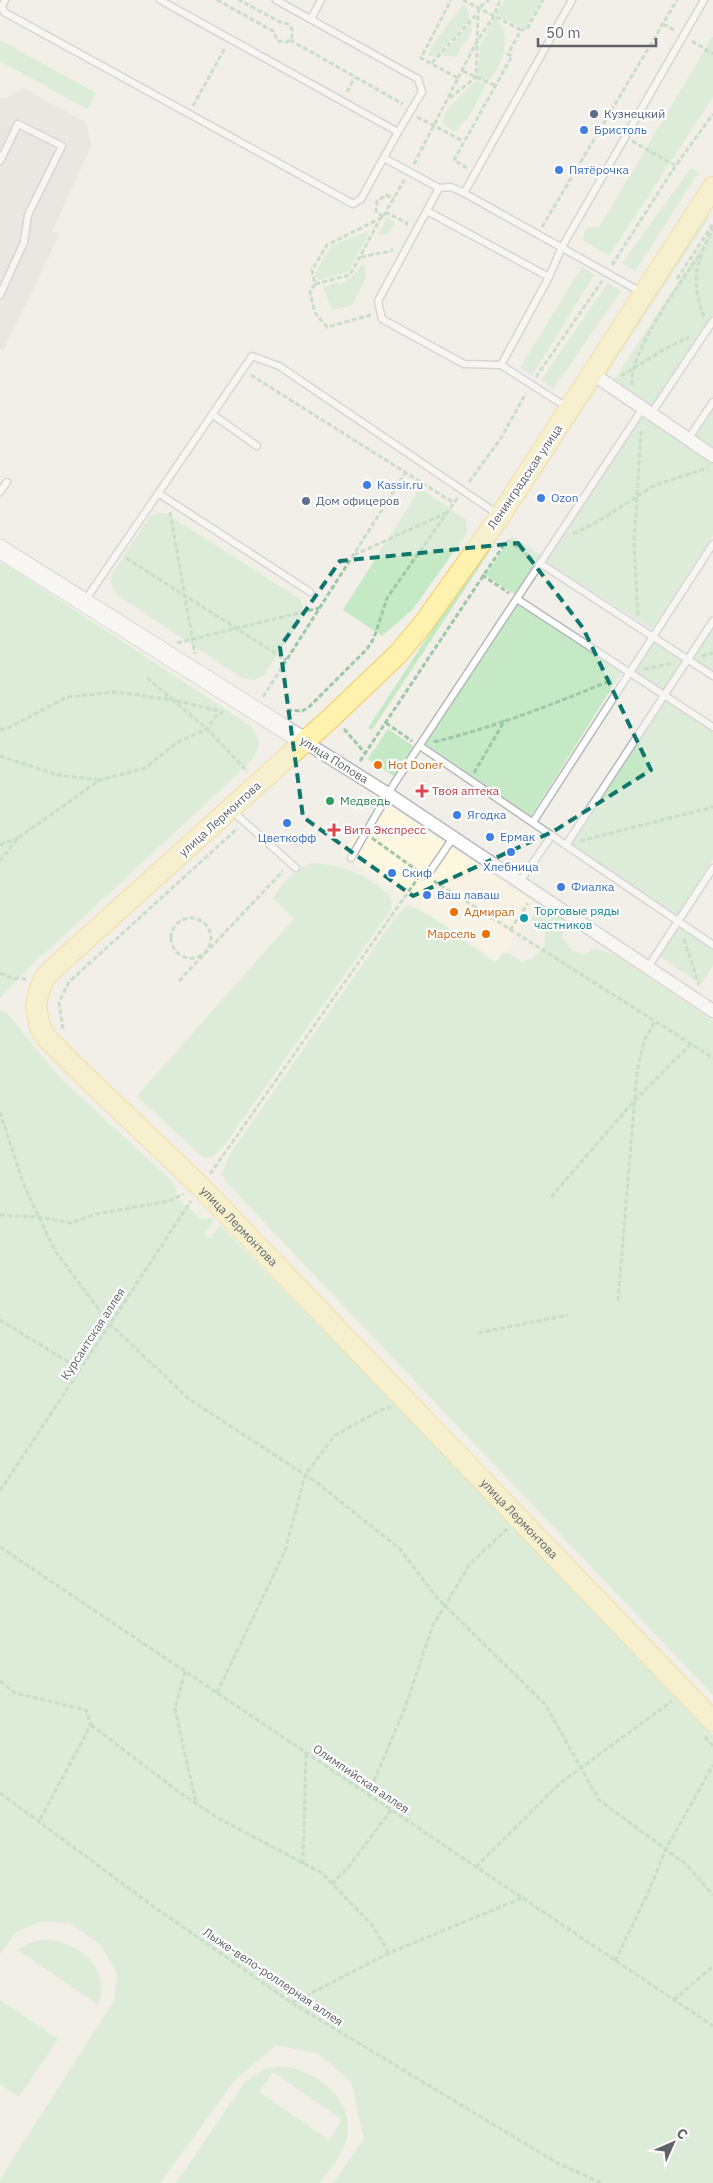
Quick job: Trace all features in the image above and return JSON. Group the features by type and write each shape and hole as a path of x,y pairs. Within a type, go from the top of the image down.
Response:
{"main road":[{"name":"Ленинградская улица","path":"305,742 398,654 424,622 500,516 570,409 600,379 644,293 707,209 713,188"},
{"name":"улица Лермонтова","path":"305,742 259,783 237,816 53,969 44,979 39,991 36,1006 40,1027 46,1037 72,1064 201,1178 408,1403 713,1721"}],"street":[{"path":"600,379 713,456"},
{"name":"улица Попова","path":"0,549 388,794 713,1011"}],"lane":[{"path":"5,0 2,7 4,12 352,204 364,196 422,92 418,79 276,0"},
{"path":"160,0 398,132"},
{"path":"311,19 320,0"},
{"path":"464,193 572,0"},
{"path":"502,366 562,247 704,0"},
{"path":"0,19 4,12"},
{"path":"0,161 18,124 62,146 28,215 24,242 0,294"},
{"path":"384,158 439,188 451,187 464,193 644,293"},
{"path":"439,188 378,301 379,313 382,319 464,364 502,366 570,409"},
{"path":"427,211 549,276"},
{"path":"351,858 388,794 540,563 647,411 711,329 713,322"},
{"path":"84,603 252,356 279,366 500,516"},
{"path":"688,439 713,402"},
{"path":"212,414 257,446"},
{"path":"0,492 7,482"},
{"path":"158,493 310,592"},
{"path":"533,822 713,544"},
{"path":"540,563 713,676"},
{"path":"517,598 713,727"},
{"path":"566,845 713,621"},
{"path":"420,746 713,945"},
{"path":"237,816 294,866"},
{"path":"519,883 552,835"},
{"path":"426,876 452,838"},
{"path":"648,967 713,868"}],"path":[{"path":"217,0 273,31 278,41 284,43 290,40 293,35 290,26 282,24 239,0"},
{"path":"451,0 421,58 458,78"},
{"path":"464,0 521,30 527,29 544,0"},
{"path":"476,77 478,13 479,8 490,0"},
{"path":"379,313 327,327 314,313 310,292 315,284 350,275 409,172 476,43 494,16 500,0"},
{"path":"538,233 678,0"},
{"path":"432,63 478,13"},
{"path":"476,173 454,160 512,56 508,54 521,30"},
{"path":"188,115 231,39"},
{"path":"290,40 355,77 434,126 463,141"},
{"path":"463,71 496,86"},
{"path":"343,102 355,77"},
{"path":"448,100 476,77"},
{"path":"608,273 676,166 713,114"},
{"path":"625,137 676,166"},
{"path":"382,218 376,211 377,201 386,195 394,198"},
{"path":"385,212 407,223 403,230"},
{"path":"315,284 312,270 326,245 382,218"},
{"path":"637,626 634,543 637,497 647,411 632,383 632,371 643,345 700,254 713,227"},
{"path":"360,257 392,251 395,244"},
{"path":"600,379 632,371 665,349 711,329 697,297 696,269 700,254"},
{"path":"242,370 454,503"},
{"path":"553,544 597,522 656,486 713,466"},
{"path":"262,698 406,472"},
{"path":"168,499 196,658"},
{"path":"354,555 447,513"},
{"path":"506,540 540,563"},
{"path":"117,552 286,660"},
{"path":"482,575 517,598"},
{"path":"174,643 320,608"},
{"path":"386,723 420,746 477,732 506,720 538,711 630,673 688,660"},
{"path":"147,678 207,729 259,783"},
{"path":"0,729 6,729 67,697 115,692 173,700 221,712"},
{"path":"0,845 18,838 100,780 145,768 176,743 207,729 212,720 221,712 244,703"},
{"path":"470,780 506,720"},
{"path":"0,756 58,775 100,780"},
{"path":"566,845 713,807"},
{"path":"67,1037 61,1024 59,1002 69,982 237,816"},
{"path":"0,1214 39,1217 71,1223 96,1214 169,1201 201,1178 209,1176 421,873 366,833"},
{"path":"0,861 18,838"},
{"path":"179,981 294,866"},
{"path":"426,876 713,1058"},
{"path":"510,930 528,903"},
{"path":"189,918 203,921 211,933 210,947 206,953 194,959 176,953 171,941 171,935 176,924 189,918"},
{"path":"678,921 698,985"},
{"path":"0,973 11,978 44,979"},
{"path":"618,1300 624,1251 634,1101 639,1058 644,1041 655,1022"},
{"path":"550,1197 634,1101 691,1044"},
{"path":"0,1112 23,1183 55,1251 110,1324 189,1399 305,1475 400,1549 445,1605 545,1704 599,1800 687,1865 713,1895"},
{"name":"Курсантская аллея","path":"0,1491 110,1324 201,1178"},
{"path":"478,1334 568,1315"},
{"path":"0,1320 80,1370"},
{"path":"217,1693 285,1551 305,1475 335,1435 381,1410 408,1403"},
{"path":"368,1795 405,1708 433,1625 470,1564 513,1523"},
{"name":"Олимпийская аллея","path":"0,1547 713,2026"},
{"path":"186,1672 175,1709 197,1804"},
{"path":"0,1682 14,1692 86,1710 91,1725 197,1804 218,1818 322,1873 372,1925 388,1953"},
{"path":"476,1867 559,1784 672,1700"},
{"path":"38,1823 91,1725"},
{"path":"303,1864 306,1752"},
{"path":"615,1960 647,1896 666,1849 713,1765"},
{"name":"Лыже-вело-роллерная аллея","path":"0,1794 292,2003 559,2164 602,2183"},
{"path":"332,1884 350,1865 391,1810"},
{"path":"292,2003 388,1953 522,1898"},
{"path":"674,2000 713,1966"}],"highlighted area":[{"path":"518,543 583,628 651,770 554,831 413,896 303,817 280,647 340,561"}],"shaded area":[{"path":"23,88 87,123 91,147 52,231 60,234 3,351 0,349 0,98 8,97"},
{"path":"384,802 536,904 498,961 339,853"}],"green space":[{"path":"504,0 541,0 525,29 496,15"},
{"path":"463,4 466,6 470,19 435,57 428,56 431,47"},
{"path":"494,18 504,32 505,40 502,59 488,81 477,77 480,45"},
{"path":"471,24 470,34 460,49 458,57 442,55"},
{"path":"713,36 713,97 609,256 583,240 585,231 590,227 600,226"},
{"path":"0,40 96,93 87,109 0,61"},
{"path":"476,80 486,85 468,118 454,132 443,123 447,109"},
{"path":"691,168 699,172 635,271 622,263"},
{"path":"704,212 710,216 372,730 368,728"},
{"path":"387,218 395,222 389,233 377,236"},
{"path":"713,229 713,315 649,410 612,383"},
{"path":"366,232 369,234 348,272 320,280 314,275 331,246"},
{"path":"363,263 367,276 352,305 332,310 323,287 338,282 340,284 352,277"},
{"path":"582,267 594,275 532,376 520,368"},
{"path":"608,283 621,291 553,389 541,380"},
{"path":"713,407 713,453 692,438"},
{"path":"644,413 713,461 713,535 652,629 546,562"},
{"path":"420,488 466,520 467,533 413,609 382,636 343,610"},
{"path":"167,514 300,599 303,607 301,618 263,676 254,680 240,677 118,595 114,590 111,583 112,573 148,519 152,515"},
{"path":"512,536 542,556 516,595 485,575"},
{"path":"0,561 249,725 257,735 258,745 254,756 247,765 41,955 0,998"},
{"path":"518,604 622,672 531,816 423,746"},
{"path":"713,628 713,674 692,660"},
{"path":"654,639 686,661 665,692 632,672"},
{"path":"666,701 713,732 713,859 677,915 570,846"},
{"path":"388,729 415,747 395,777 368,759"},
{"path":"312,863 334,866 354,872 372,882 390,896 392,908 223,1147 210,1158 203,1158 137,1096 294,919 273,898 289,877"},
{"path":"542,903 559,914 566,924 562,937 571,950 584,954 595,949 613,954 713,1021 713,1695 226,1182 222,1174 229,1155 397,915 408,905 432,917 494,962 502,954 509,953 522,962 533,958 544,946 545,933 531,920 537,906"},
{"path":"677,925 713,948 713,965 701,984 657,955"},
{"path":"0,1010 6,1012 59,1077 174,1183 178,1199 200,1218 215,1219 204,1234 210,1239 220,1225 477,1487 713,1735 713,2183 333,2183 364,2138 351,2082 319,2054 276,2045 235,2080 160,2183 0,2183 0,2179 114,2001 117,1974 101,1945 69,1923 42,1921 16,1932 0,1954"},
{"path":"42,1940 67,1944 88,1958 95,1967 100,1979 101,1991 98,2005 18,1950 28,1943"},
{"path":"0,2000 58,2039 19,2097 0,2084"},
{"path":"282,2066 308,2074 321,2081 340,2101 346,2113 348,2126 344,2147 320,2183 176,2183 245,2082 265,2069","holes":["273,2072 342,2120 329,2140 259,2092"]}],"place":[{"name":"Кузнецкий","path":"594,114"},
{"name":"Бристоль","path":"584,130"},
{"name":"Пятёрочка","path":"559,170"},
{"name":"Kassir.ru","path":"367,485"},
{"name":"Ozon","path":"541,498"},
{"name":"Дом офицеров","path":"306,501"},
{"name":"Hot Doner","path":"378,765"},
{"name":"Твоя аптека","path":"422,791"},
{"name":"Медведь","path":"330,801"},
{"name":"Ягодка","path":"457,815"},
{"name":"Цветкофф","path":"287,823"},
{"name":"Вита Экспресс","path":"334,830"},
{"name":"Ермак","path":"490,837"},
{"name":"Хлебница","path":"511,852"},
{"name":"Скиф","path":"392,873"},
{"name":"Фиалка","path":"561,887"},
{"name":"Ваш лаваш","path":"427,895"},
{"name":"Адмирал","path":"454,912"},
{"name":"Торговые ряды частников","path":"524,918"},
{"name":"Марсель","path":"486,934"}]}
